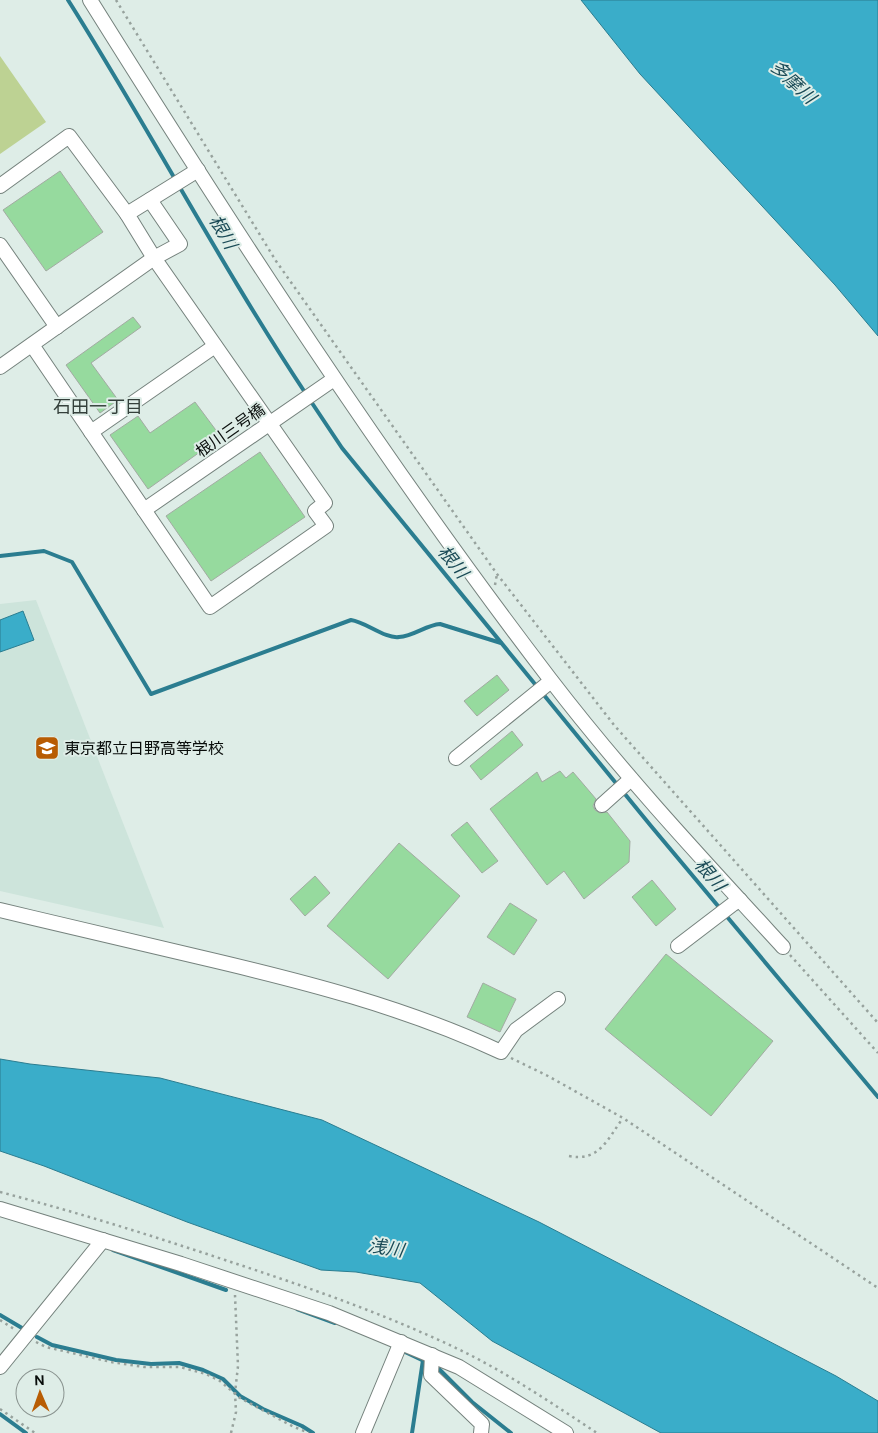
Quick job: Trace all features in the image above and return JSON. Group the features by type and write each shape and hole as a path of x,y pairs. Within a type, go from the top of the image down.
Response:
{"street":[{"path":"90,0 192,173 547,684 734,904 783,946"},
{"path":"0,186 68,136 127,214 154,258 325,503 315,511 326,526 210,606 32,345"},
{"path":"127,214 192,173"},
{"path":"0,367 154,258 180,244 150,200"},
{"path":"0,244 58,327"},
{"path":"91,432 215,346"},
{"name":"根川三号橋","path":"144,510 334,379"},
{"path":"456,758 547,684"},
{"path":"606,801 629,782"},
{"path":"678,946 734,904"},
{"path":"0,910 318,986 416,1017 501,1052 516,1030 558,1000"},
{"path":"0,1209 234,1281 329,1313 432,1355 479,1379 566,1433"},
{"path":"0,1367 103,1240"},
{"path":"363,1433 401,1342"},
{"path":"432,1355 431,1375 482,1424 481,1433"}],"path":[{"path":"116,0 276,261 497,574 614,725 878,1022"},
{"path":"783,946 878,1052"},
{"path":"501,1052 623,1118 878,1288"},
{"path":"569,1156 580,1158 591,1155 600,1149 623,1118"},
{"path":"231,1433 236,1412 235,1391 238,1366 234,1281"},
{"path":"0,1320 24,1336 46,1347 111,1362 144,1366 180,1367 206,1374 235,1391 240,1398 309,1433"},
{"path":"0,1409 35,1433"}],"shaded area":[{"name":"東京都立日野高等学校","path":"36,600 164,928 0,891 0,604"}],"green space":[{"path":"0,56 46,122 0,154"}],"water":[{"name":"多摩川","path":"581,0 878,0 878,336 835,285 640,74"},
{"path":"23,611 34,640 0,652 0,620"},
{"name":"浅川","path":"0,1059 160,1078 322,1120 539,1222 836,1376 878,1401 878,1433 661,1433 492,1341 420,1283 356,1272 321,1270 187,1222 44,1166 0,1151"}],"building":[{"path":"60,171 103,232 46,271 3,210"},
{"path":"133,317 141,327 91,363 118,400 100,413 66,365"},
{"path":"195,402 221,437 148,489 110,435 138,416 150,433"},
{"path":"260,452 305,517 211,581 166,516"},
{"path":"497,675 509,690 477,716 464,701"},
{"path":"512,731 523,745 481,780 470,766"},
{"path":"560,771 566,778 573,772 596,799 593,806 595,810 600,813 607,812 630,841 629,862 584,899 564,871 547,885 490,809 537,772 542,782"},
{"path":"467,822 498,861 482,873 451,835"},
{"path":"399,843 460,896 388,979 327,926"},
{"path":"315,876 330,893 305,916 290,899"},
{"path":"652,880 676,909 656,926 632,897"},
{"path":"510,903 537,920 514,955 487,937"},
{"path":"666,954 773,1041 711,1116 605,1029"},
{"path":"483,983 516,999 500,1032 467,1017"}],"waterway":[{"name":"根川","path":"68,0 128,98 244,297 306,394"},
{"name":"根川","path":"310,400 342,448 651,826 878,1097"},
{"path":"0,556 44,551 72,562 151,694 351,620 394,637 415,633 430,626 440,624 501,643"},
{"path":"113,1250 226,1290"},
{"path":"297,1309 335,1323"},
{"path":"0,1315 22,1328"},
{"path":"37,1337 52,1345 116,1360 151,1364 179,1363 203,1370 223,1379 240,1396 313,1433"},
{"path":"403,1351 424,1361"},
{"path":"412,1433 423,1360"},
{"path":"439,1369 472,1402 511,1433"},
{"path":"0,1414 26,1433"}],"place":[{"name":"東京都立日野高等学校","path":"47,748"}],"district":[{"name":"石田一丁目","path":"98,407"}]}
